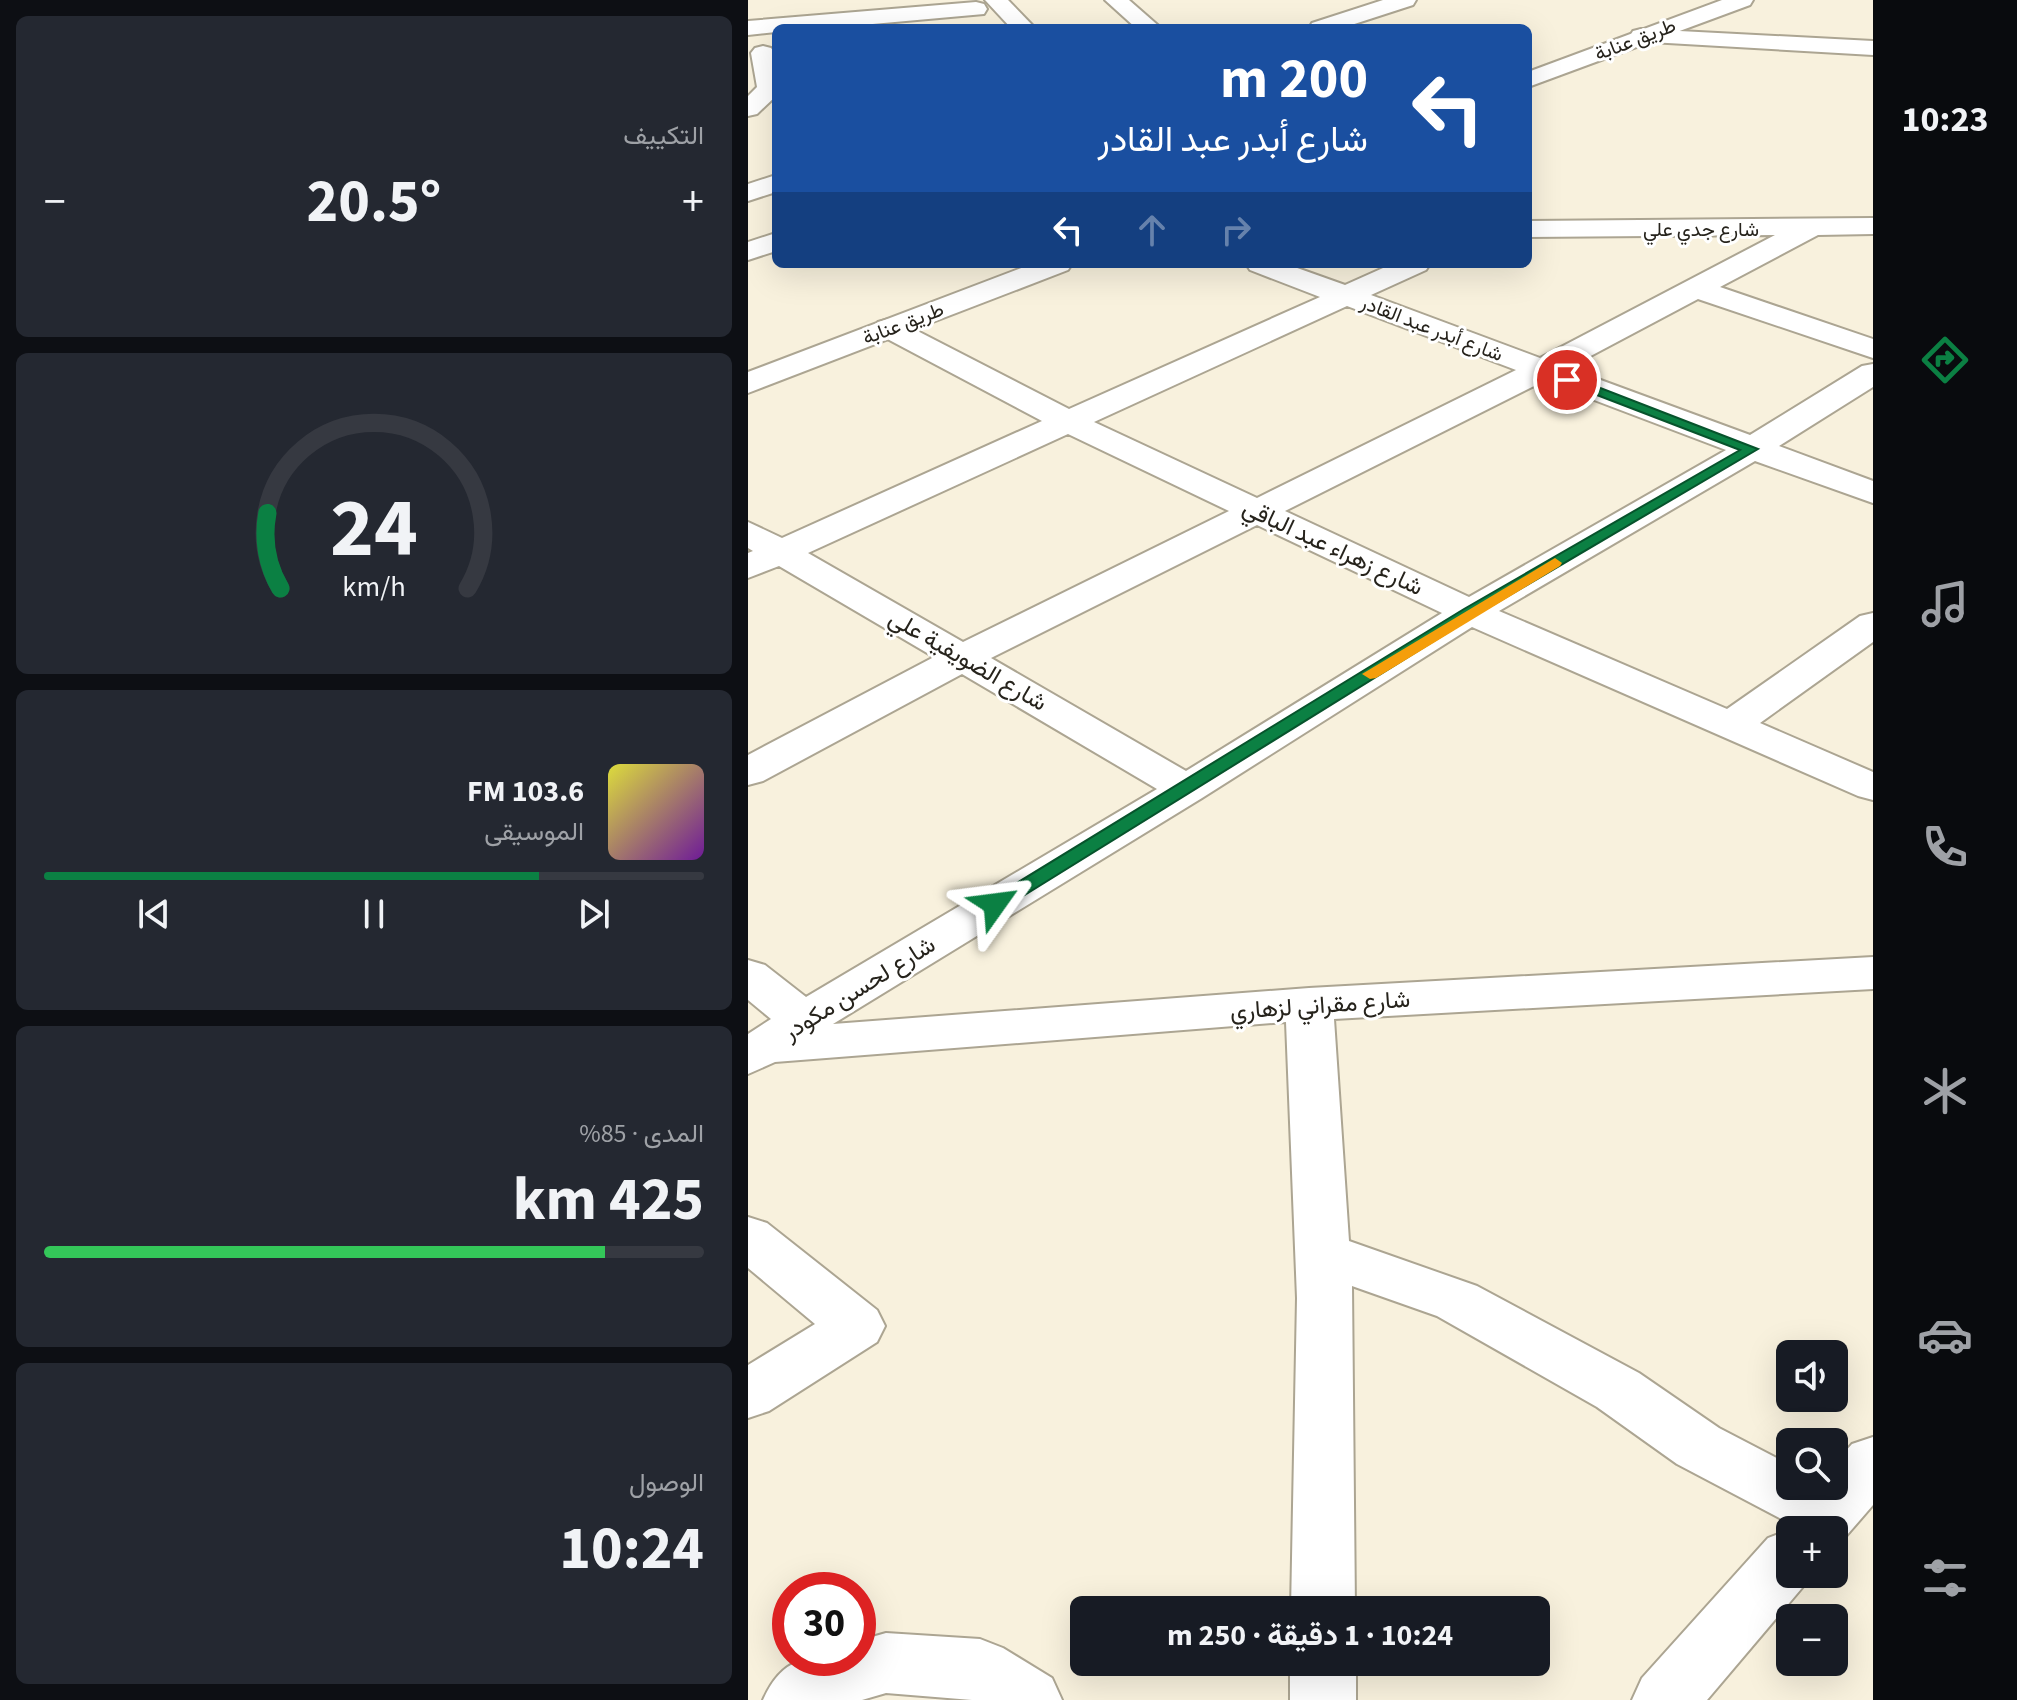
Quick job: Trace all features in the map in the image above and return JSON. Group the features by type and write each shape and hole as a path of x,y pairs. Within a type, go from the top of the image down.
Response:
{"street":[{"path":"1116,0 1145,24"},
{"path":"1332,24 1405,0"},
{"name":"طريق عنابة","path":"1532,66 1711,0"},
{"name":"طريق عنابة","path":"1532,78 1742,0"},
{"path":"981,3 994,24"},
{"path":"855,24 981,3 1017,24"},
{"path":"748,28 772,27"},
{"path":"1641,36 1873,48"},
{"path":"748,109 769,89 762,53"},
{"path":"748,116 772,119"},
{"path":"748,193 772,184"},
{"name":"شارع جدي علي","path":"1532,229 1808,229 1873,226"},
{"path":"748,772 964,657 1541,370 1808,229"},
{"path":"748,252 772,243"},
{"name":"طريق عنابة","path":"748,364 999,268"},
{"name":"طريق عنابة","path":"748,383 1047,268"},
{"name":"شارع أبدر عبد القادر","path":"1271,268 1873,493"},
{"path":"765,560 1407,268"},
{"path":"1694,288 1873,349"},
{"name":"شارع زهراء عبد الباقي","path":"889,328 1070,423 1470,612 1873,787"},
{"name":"شارع لحسن مكودر","path":"773,1041 1470,612 1751,449 1873,373"},
{"name":"شارع الضويفية علي","path":"748,533 765,560 964,657 1187,789"},
{"path":"1731,725 1873,624"},
{"name":"شارع مقراني لزهاري","path":"773,1041 1309,1004 1873,973"},
{"path":"748,976 773,1041"},
{"path":"1309,1004 1322,1253 1323,1596"},
{"path":"748,1238 857,1326 748,1394"},
{"path":"1322,1253 1457,1301 1618,1390 1698,1446 1788,1516"},
{"path":"1826,1516 1873,1462"},
{"path":"1665,1700 1776,1574"},
{"path":"796,1700 816,1683 886,1663 980,1669 1029,1700"},
{"path":"1323,1676 1323,1700"}],"slow traffic":[{"path":"1370,674 1555,563"}],"route":[{"path":"995,904 1187,789 1470,612 1751,449 1567,380"}]}
